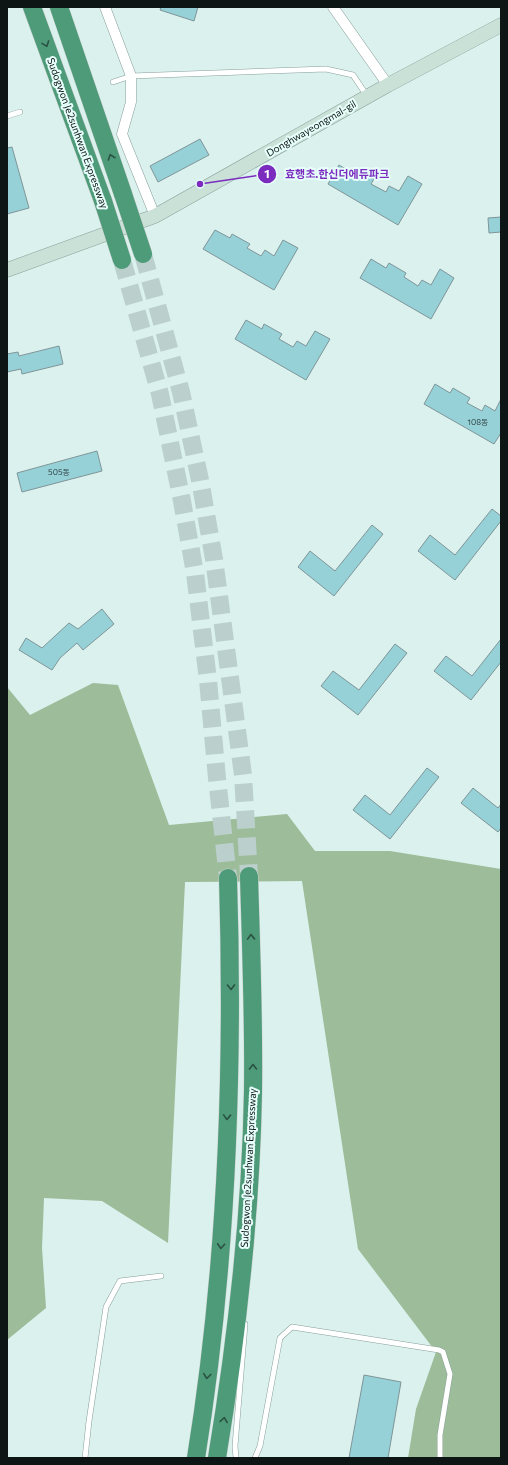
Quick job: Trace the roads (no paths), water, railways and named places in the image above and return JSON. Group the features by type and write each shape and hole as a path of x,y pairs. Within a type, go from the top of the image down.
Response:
{"highway":[{"name":"Sudogwon Je2sunhwan Expressway","path":"32,7 103,201 122,260"},
{"path":"59,7 143,254"},
{"name":"Sudogwon Je2sunhwan Expressway","path":"217,1458 228,1394 238,1314 250,1170 253,1091 253,1014 249,876"},
{"path":"196,1458 212,1336 221,1250 231,1006 228,878"}],"street":[{"path":"105,7 131,76 131,102 122,134 155,216"},
{"path":"333,7 388,84"},
{"name":"Donghwayeongmal-gil","path":"7,270 155,216 388,84 501,25"}],"lane":[{"path":"113,82 131,76 326,69 353,75 367,96"},
{"path":"7,116 20,112"},
{"path":"84,1458 106,1307 120,1281 161,1276"},
{"path":"242,1276 245,1308"},
{"path":"236,1458 235,1446 246,1316"},
{"path":"255,1458 260,1446 280,1338 292,1327 439,1350 443,1352 450,1374 440,1435 440,1458"}],"tunnel":[{"path":"143,254 181,392 200,480 214,559 243,775 249,876"},
{"path":"122,260 160,394 195,573 208,680 228,878"}],"place":[{"name":"효행초.한신더에듀파크","path":"200,184"}]}
